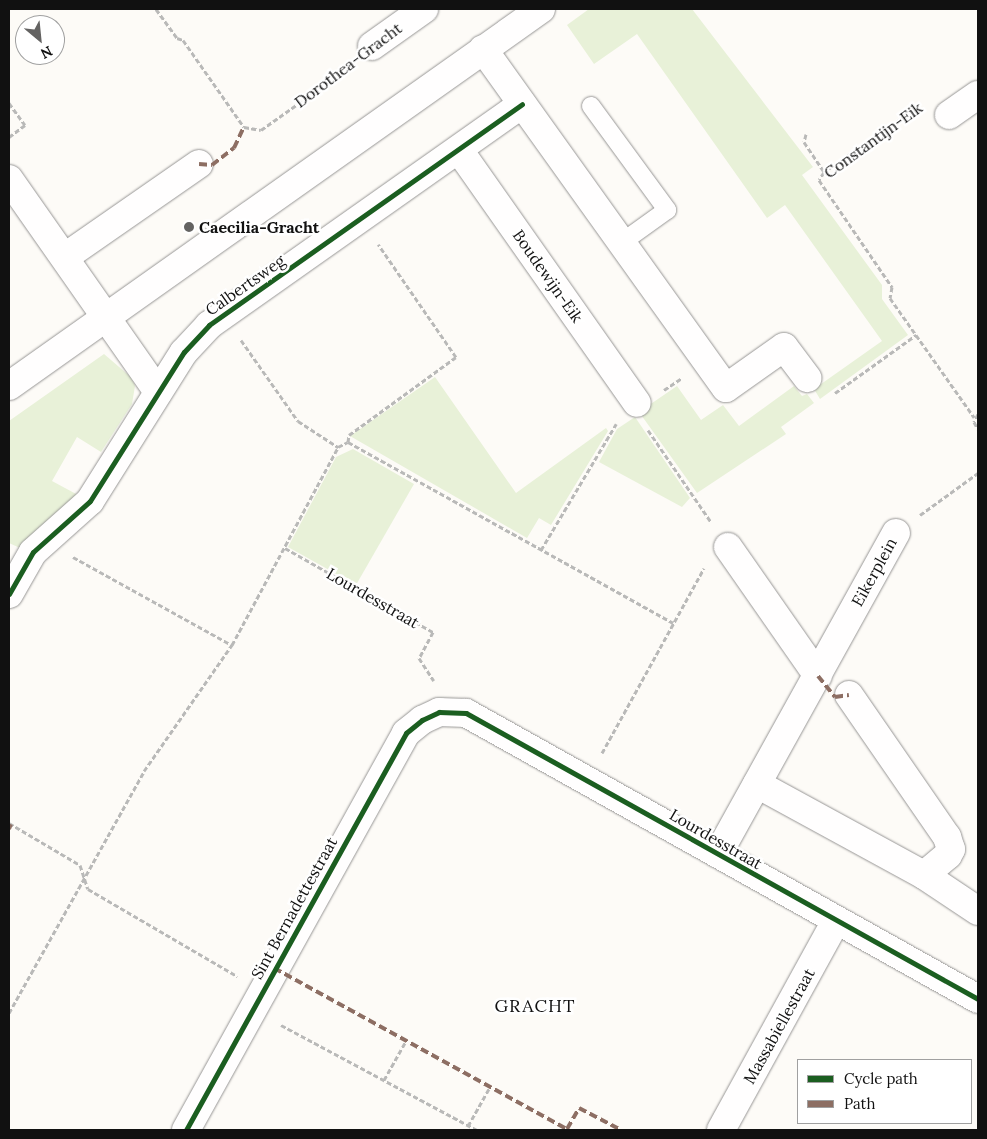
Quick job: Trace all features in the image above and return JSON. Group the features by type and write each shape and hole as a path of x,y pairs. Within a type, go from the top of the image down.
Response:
{"street":[{"name":"Dorothea-Gracht","path":"372,46 424,9"},
{"path":"9,386 106,315 539,9"},
{"path":"483,50 726,388 784,347 807,378"},
{"name":"Constantijn-Eik","path":"949,115 978,94"},
{"name":"Calbertsweg","path":"9,594 33,552 90,501 184,352 209,325 522,104"},
{"name":"Boudewijn-Eik","path":"459,150 637,406"},
{"path":"65,257 199,164"},
{"path":"9,179 106,315 158,392"},
{"name":"Eikerplein","path":"718,854 896,533"},
{"path":"725,542 818,676"},
{"path":"849,695 947,838 950,849 948,855 924,875"},
{"name":"Lourdesstraat","path":"446,712 466,712 978,999"},
{"name":"Sint Bernadettestraat","path":"186,1130 256,1000 406,733 422,720 446,712"},
{"path":"757,784 924,875 978,911"},
{"name":"Massabiellestraat","path":"721,1130 836,921"}],"lane":[{"path":"591,106 666,210 622,243"}],"path":[{"path":"9,103 25,125 9,137"},
{"path":"806,134 804,142 824,172"},
{"path":"348,442 349,435 456,357 361,219"},
{"path":"223,316 298,421 338,448"},
{"path":"807,378 811,392 820,404 916,335 974,417 978,429"},
{"path":"541,550 613,426 637,406 707,361"},
{"path":"588,780 673,623 725,542 638,416 637,406"},
{"path":"974,417 978,414"},
{"path":"9,1013 144,771 232,644 338,448 348,442"},
{"path":"348,442 673,623"},
{"path":"64,552 232,644"},
{"path":"10,824 80,864 88,889 256,1000 384,1080 477,1130"},
{"path":"384,1080 406,1042"},
{"path":"468,1126 490,1088"}],"green space":[{"path":"589,9 692,9 813,167 802,175 882,285 882,299 908,335 820,399 814,389 882,341 785,205 767,218 637,34 594,64 567,25"},
{"path":"104,354 132,378 135,386 132,404 101,452 77,437 52,481 78,495 20,548 9,543 9,421"},
{"path":"435,377 516,493 606,428 608,431 551,525 539,518 527,538 350,436"},
{"path":"677,386 701,420 723,405 739,426 794,386 802,396 807,394 814,403 781,427 786,434 697,493 639,412"},
{"path":"635,417 690,498 682,507 599,462 617,429"},
{"path":"353,449 414,484 356,585 288,547 336,457"}],"marked path":[{"path":"199,164 212,165 234,148 244,127"},
{"path":"818,676 835,697 849,695"},
{"path":"9,829 11,824"},
{"path":"274,968 567,1129 579,1108 621,1130"}],"cycle path":[{"path":"9,594 33,552 90,501 184,352 209,325 522,104"},
{"path":"186,1130 406,733 422,720 439,712 466,713 978,999"}],"place":[{"name":"Caecilia-Gracht","path":"189,227"}],"district":[{"name":"GRACHT","path":"535,1006"}]}
